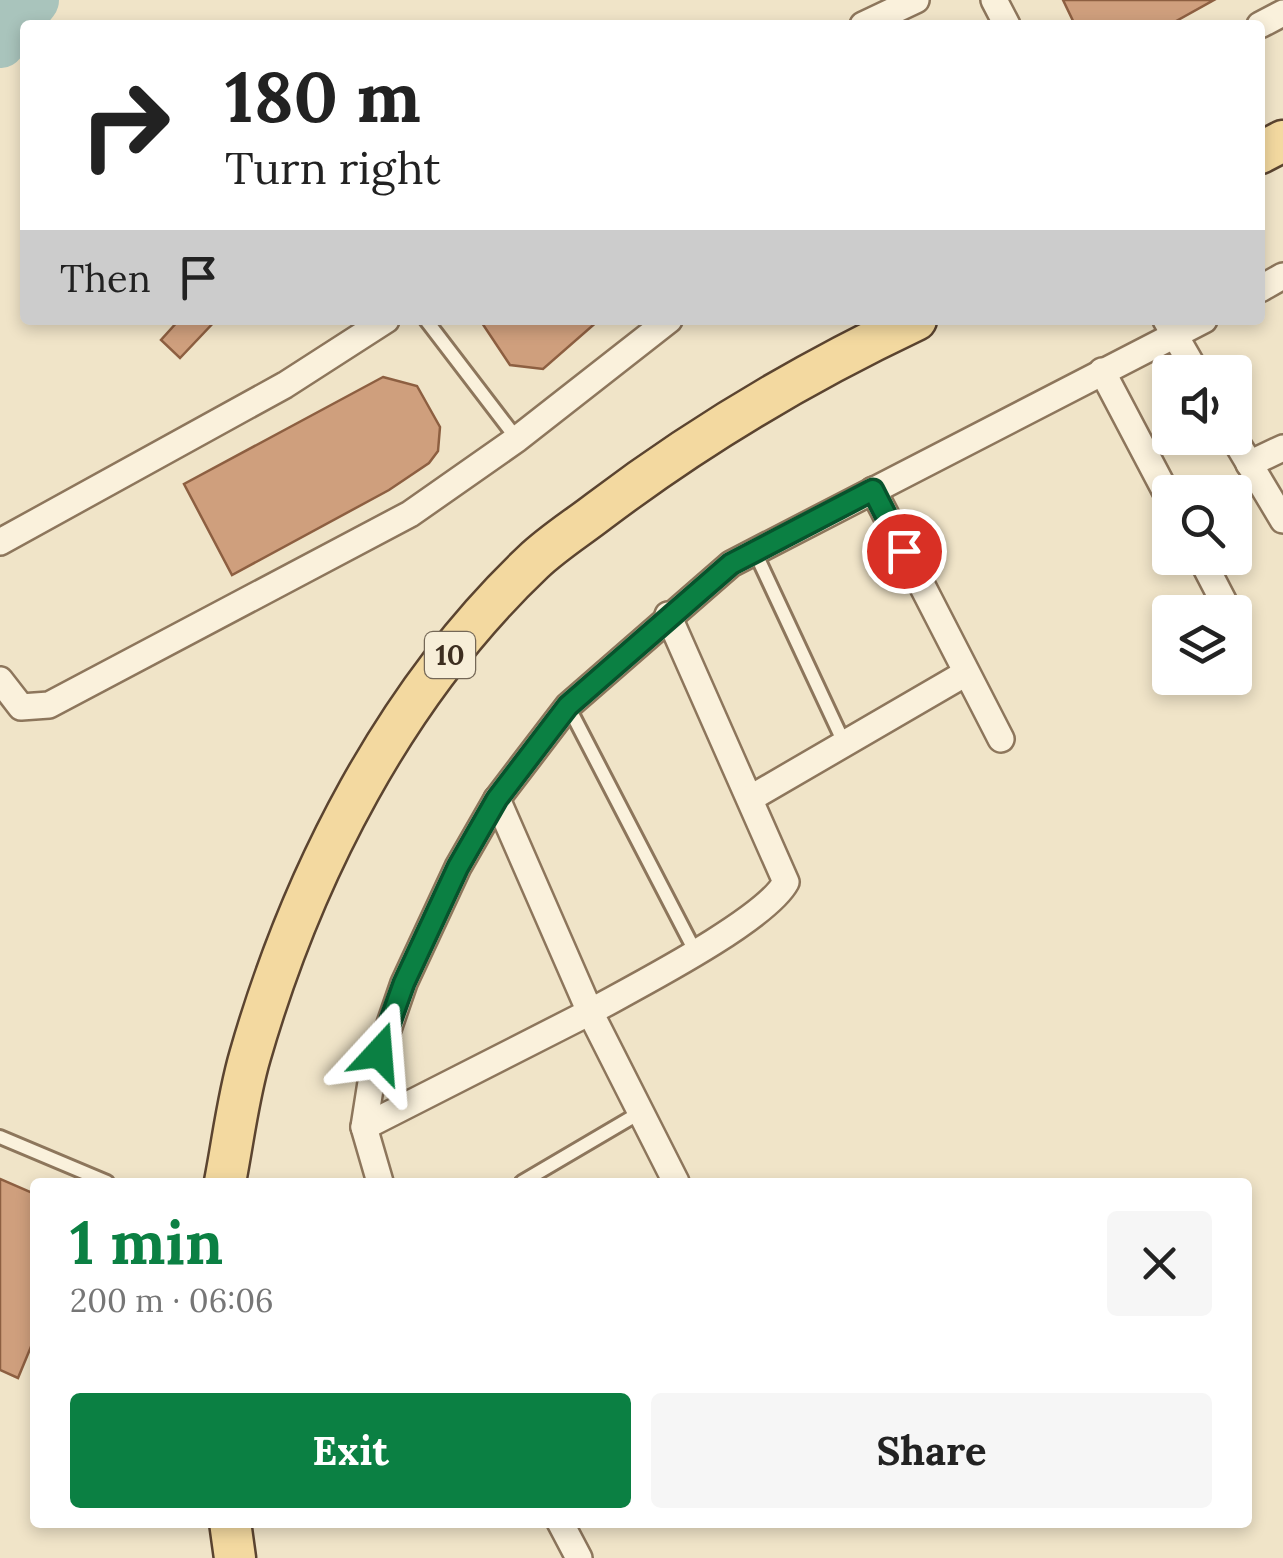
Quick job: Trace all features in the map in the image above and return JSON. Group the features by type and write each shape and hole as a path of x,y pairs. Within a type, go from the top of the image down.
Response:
{"main road":[{"name":"10","path":"226,1178 249,1058 301,904 376,762 453,650 534,561 654,470 822,364 905,325"},
{"path":"231,1528 235,1558"}],"street":[{"path":"874,20 916,0"},
{"path":"0,542 285,385 378,325"},
{"path":"0,680 21,708 33,709 77,694 410,514 517,438 662,325"},
{"path":"379,1178 364,1127 372,1076 404,983 458,867 497,799 568,706 707,581 754,550 1102,371 1170,328 1186,355"},
{"path":"1102,371 1157,475"},
{"path":"1249,464 1283,448"},
{"path":"1244,455 1283,520"},
{"path":"873,490 1001,739"},
{"path":"364,1127 590,1012 696,953 772,900 786,882 668,615"},
{"path":"751,798 846,747 966,673"},
{"path":"497,799 590,1012 674,1178"},
{"path":"563,1528 579,1558"}],"lane":[{"path":"430,325 517,438"},
{"path":"754,550 846,747"},
{"path":"568,706 696,953"},
{"path":"529,1178 641,1112"},
{"path":"0,1137 97,1178"}],"building":[{"path":"1063,0 1214,0 1178,20 1073,20"},
{"path":"174,325 211,325 180,358 161,340"},
{"path":"483,325 593,325 543,369 510,365"},
{"path":"383,377 417,386 440,427 438,451 429,463 389,490 232,575 184,484"},
{"path":"0,1179 30,1192 30,1349 18,1378 0,1370"}],"waterway":[{"path":"0,42 33,0"}],"route":[{"path":"379,1053 404,983 458,867 497,799 568,706 731,564 873,490 904,551"}]}
